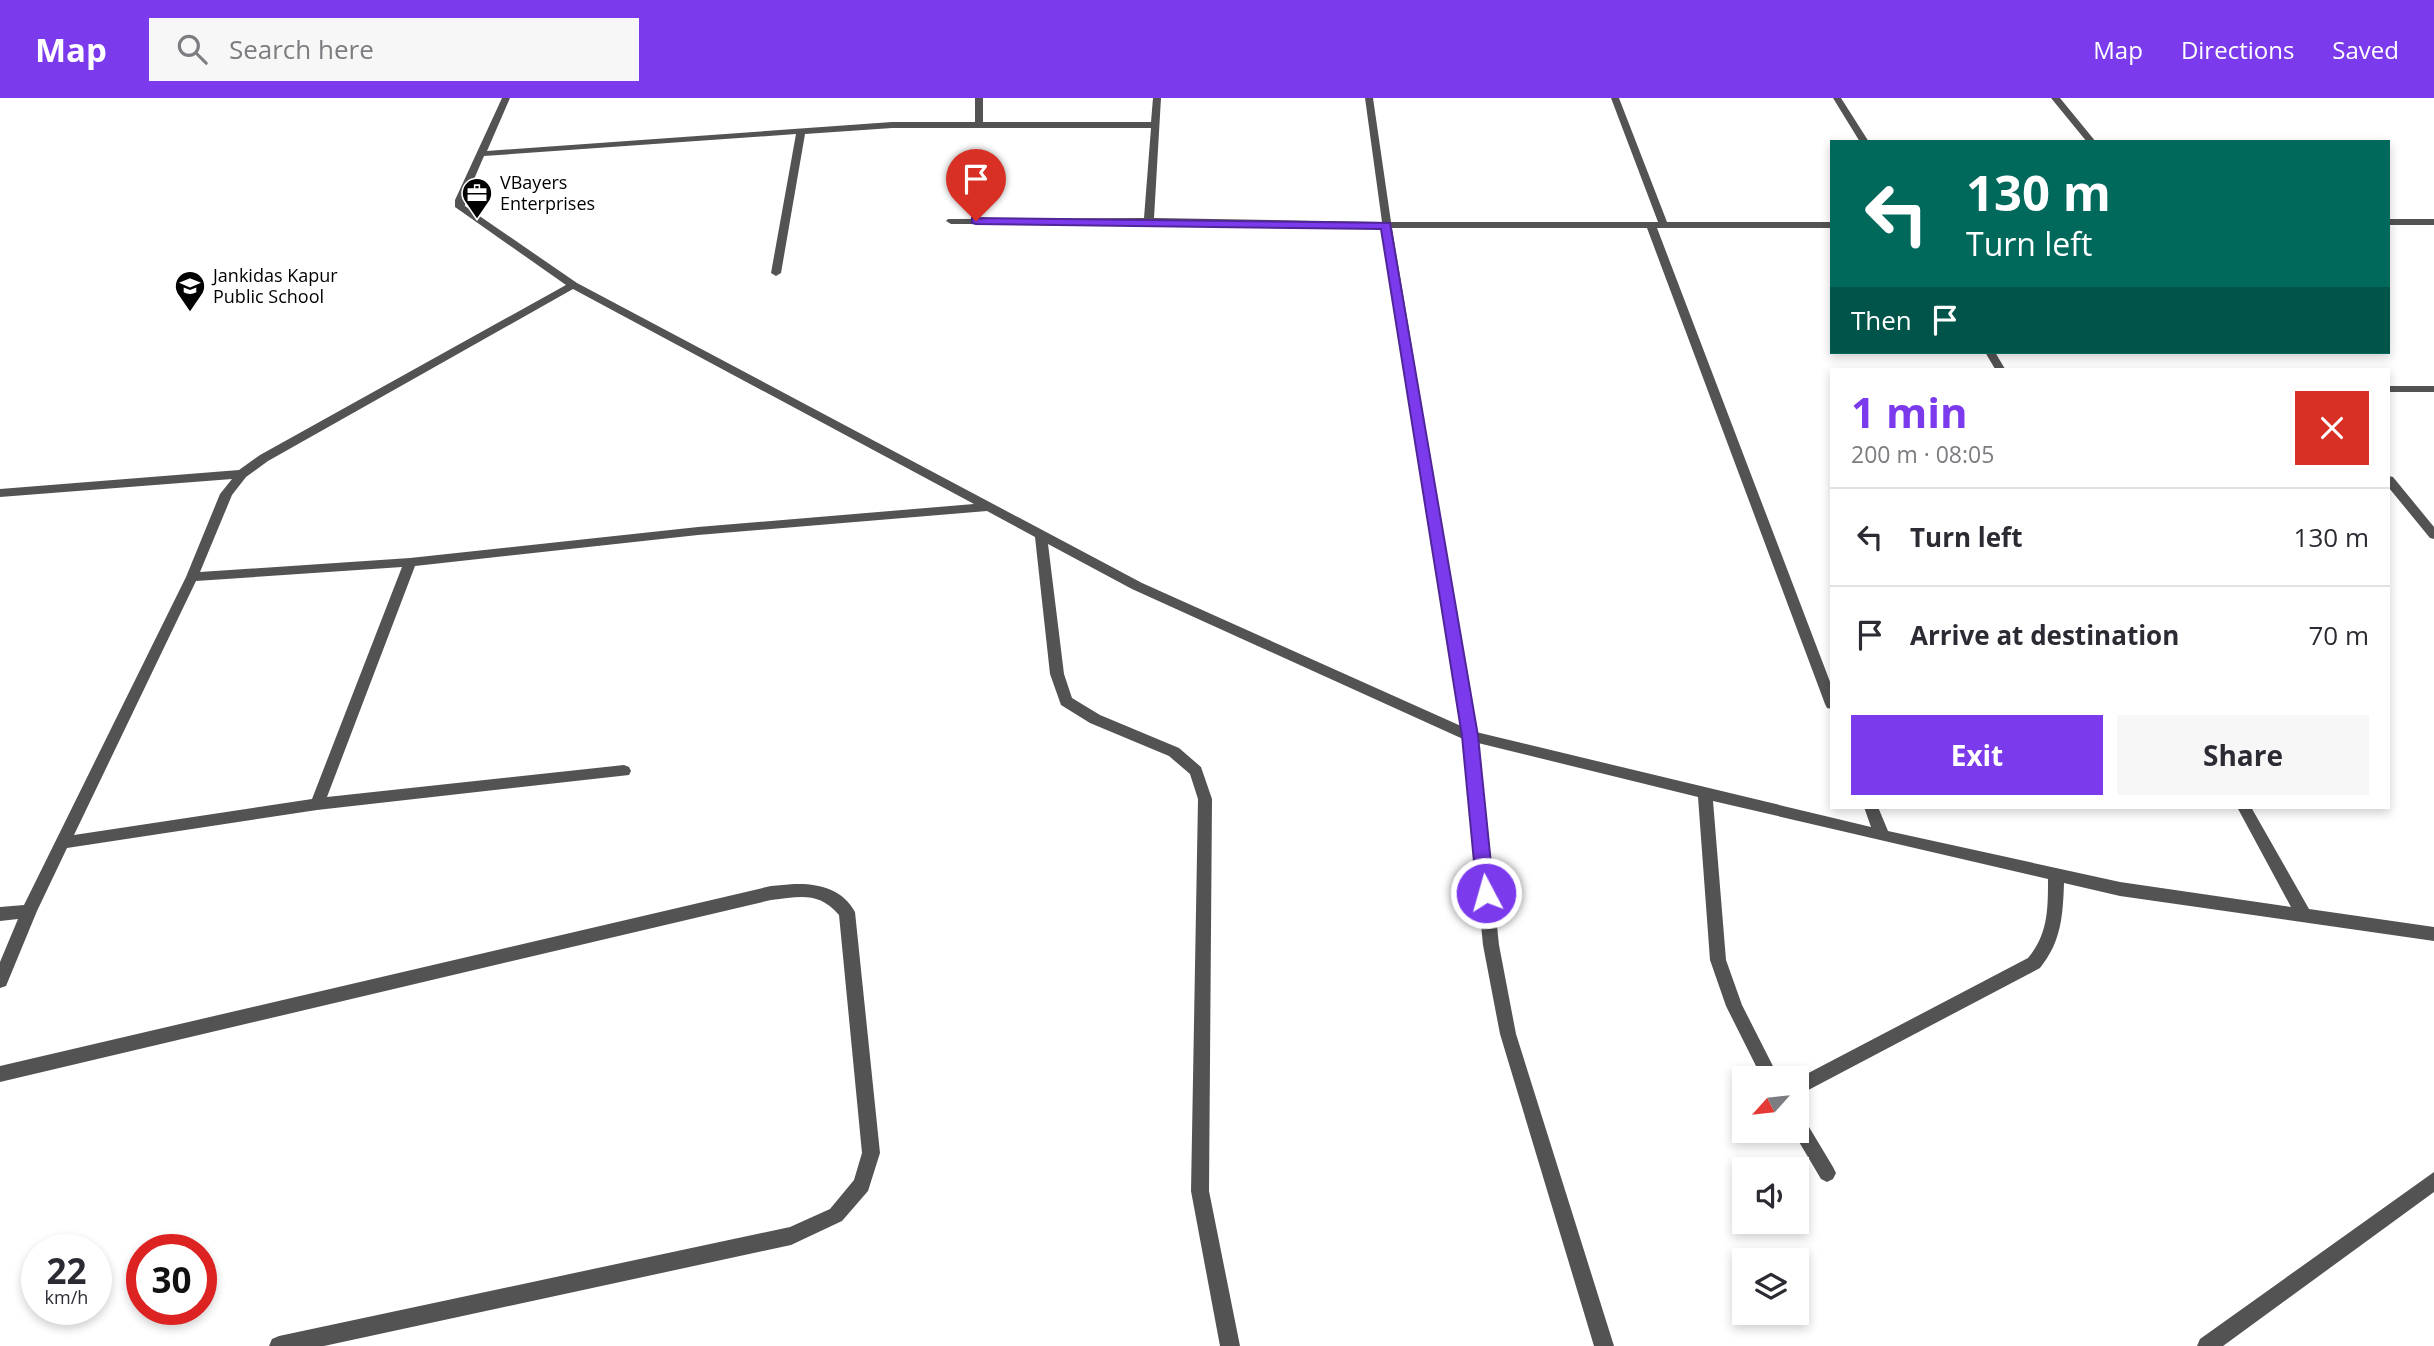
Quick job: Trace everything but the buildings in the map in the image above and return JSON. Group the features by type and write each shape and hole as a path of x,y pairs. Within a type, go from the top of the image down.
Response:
{"street":[{"path":"506,98 460,200 460,207 573,285 1137,586 1470,736 1882,836 2120,889 2303,913 2434,934"},
{"path":"979,98 979,124"},
{"path":"1149,221 1157,98"},
{"path":"1369,98 1470,736 1491,945 1508,1034 1604,1346"},
{"path":"1615,98 1658,226 1830,699"},
{"path":"1837,98 1864,140"},
{"path":"2055,98 2090,140"},
{"path":"480,154 892,125 1155,125"},
{"path":"775,273 801,132"},
{"path":"951,221 1830,225"},
{"path":"2390,222 2434,222"},
{"path":"0,981 29,911 192,577 226,494 242,474 264,458 573,285"},
{"path":"2390,389 2434,389"},
{"path":"0,493 242,474"},
{"path":"2390,481 2434,536"},
{"path":"192,577 410,562 698,531 989,508"},
{"path":"1041,535 1057,674 1066,701 1095,719 1174,752 1196,771 1205,799 1200,1191 1230,1346"},
{"path":"317,804 410,562"},
{"path":"62,843 317,804 624,771"},
{"path":"1705,792 1718,960 1724,984 1737,1015 1765,1066"},
{"path":"1872,809 1882,836"},
{"path":"2245,809 2303,913"},
{"path":"1810,1081 2034,963 2048,948 2054,933 2056,874"},
{"path":"0,1074 771,893 814,890 834,896 847,912 871,1153 862,1185 836,1215 791,1236 279,1346"},
{"path":"0,914 29,911"},
{"path":"1809,1143 1827,1173"},
{"path":"2207,1346 2434,1181"}],"place":[{"name":"VBayers Enterprises","path":"477,220"},
{"name":"Jankidas Kapur Public School","path":"190,313"}],"route":[{"path":"976,221 1387,225 1470,736 1486,893"}]}
